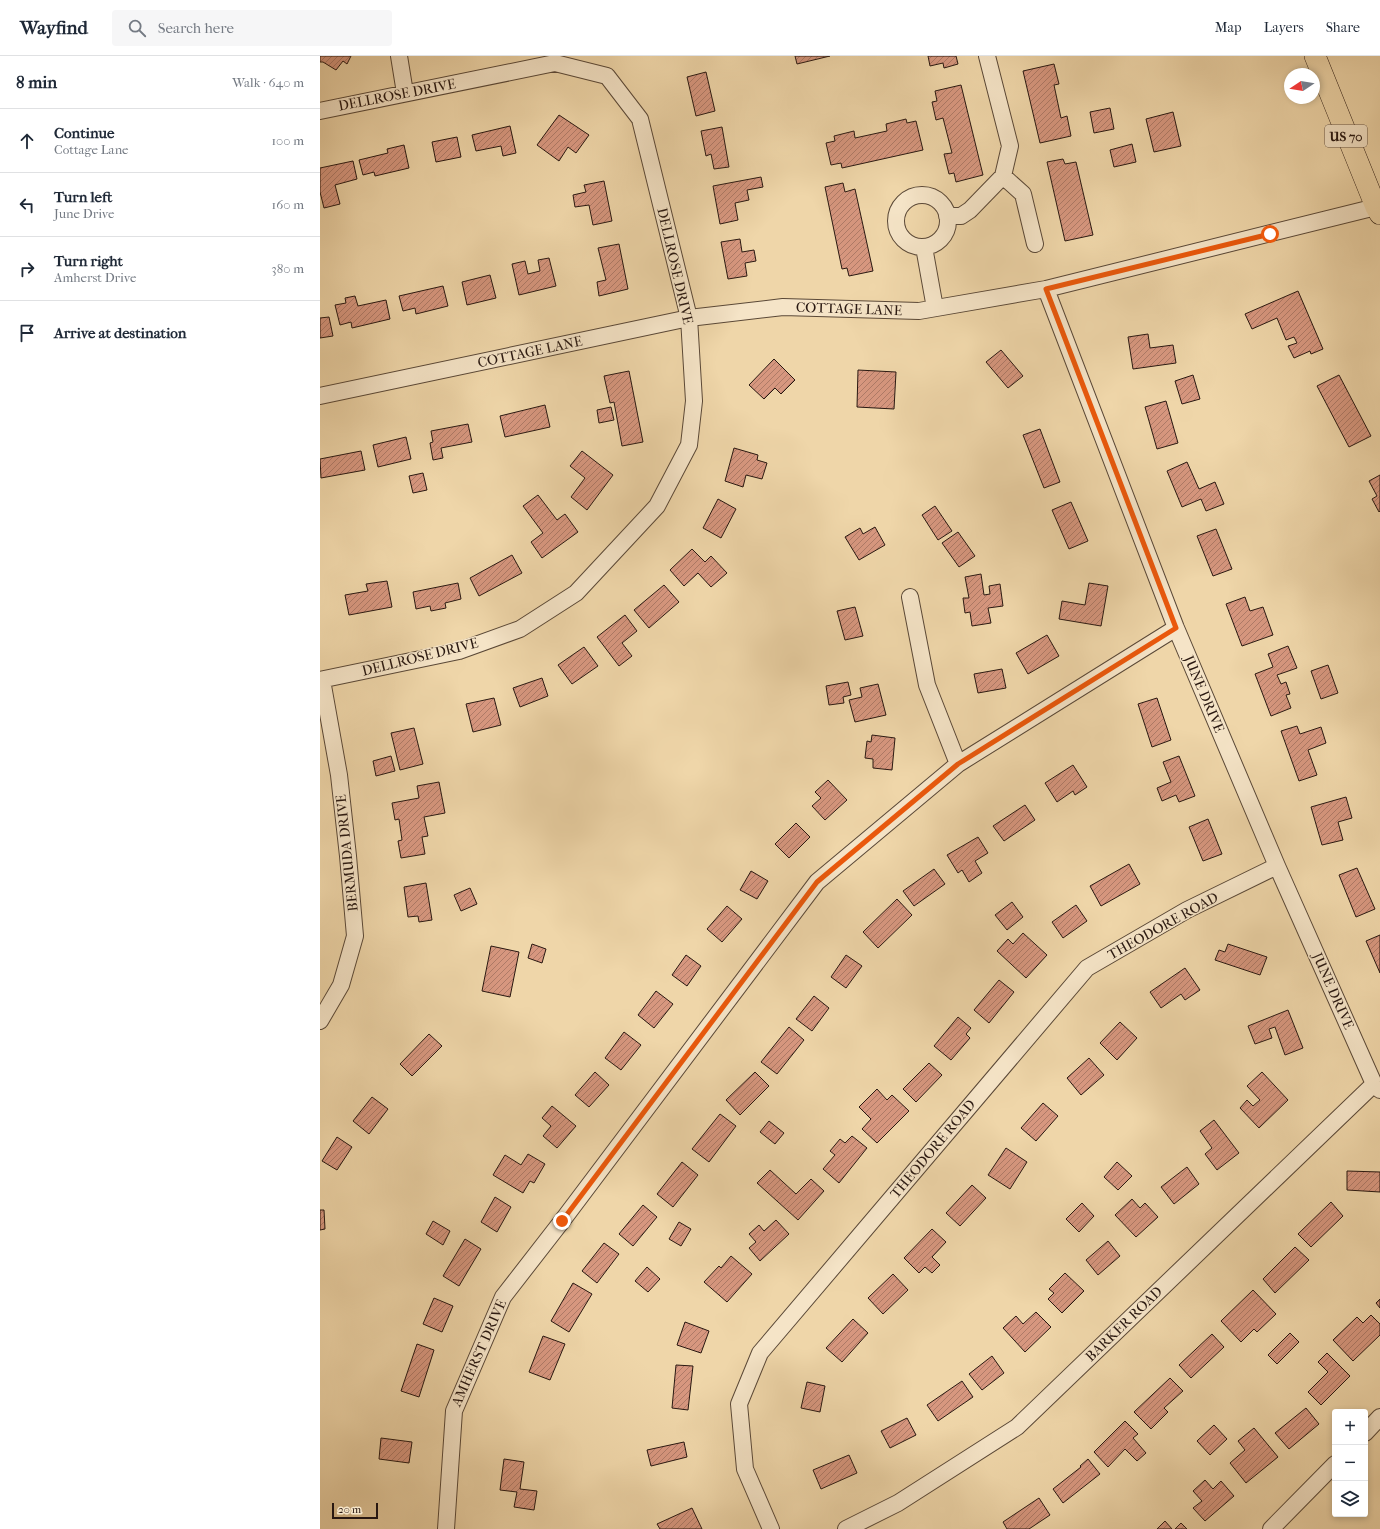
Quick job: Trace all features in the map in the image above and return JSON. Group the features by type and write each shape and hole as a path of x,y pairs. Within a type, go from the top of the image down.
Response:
{"main road":[{"name":"US 70","path":"1315,56 1378,211"}],"street":[{"path":"399,56 405,93"},
{"path":"947,216 961,216 970,210 1003,176 1010,146 987,56"},
{"name":"DELLROSE DRIVE","path":"320,111 555,64 607,76 640,119 689,318 694,401 689,445 657,506 576,593 520,629 459,651 321,680"},
{"path":"1003,176 1023,194 1035,244"},
{"path":"923,195 932,197 939,202 944,208 947,216 948,225 940,240 933,245 924,247 916,247 908,243 899,234 896,222 897,213 907,200 915,196 923,195"},
{"name":"COTTAGE LANE","path":"320,396 689,318 783,307 919,311 1046,289 1378,211"},
{"path":"924,247 936,308"},
{"name":"JUNE DRIVE","path":"1046,289 1176,628 1277,866 1377,1087"},
{"path":"910,597 927,685 958,764"},
{"name":"AMHERST DRIVE","path":"446,1529 454,1411 503,1297 817,882 958,764 1176,628"},
{"name":"BERMUDA DRIVE","path":"320,1021 341,985 355,936 339,775 321,680"},
{"name":"THEODORE ROAD","path":"771,1529 745,1469 739,1404 760,1353 1087,968 1187,910 1277,866"},
{"name":"BARKER ROAD","path":"846,1529 898,1503 1017,1427 1377,1087"},
{"path":"1368,1430 1380,1417"},
{"path":"1271,1529 1332,1467"}],"building":[{"path":"320,56 351,56 347,64 343,61 336,70 323,62 320,62"},
{"path":"795,56 830,56 797,64"},
{"path":"928,56 956,56 958,64 944,68 943,63 930,66"},
{"path":"1054,64 1059,84 1054,85 1061,118 1067,116 1071,136 1040,143 1023,71"},
{"path":"706,72 715,111 696,116 687,77"},
{"path":"961,85 983,175 956,182 954,173 949,174 944,154 952,153 943,118 936,120 932,102 937,101 935,91"},
{"path":"1110,108 1114,129 1094,133 1090,112"},
{"path":"1173,112 1181,146 1154,152 1146,119"},
{"path":"559,115 589,135 576,153 568,147 559,161 537,145"},
{"path":"906,119 907,123 916,121 923,150 842,168 841,163 831,165 826,143 835,141 834,136 854,131 855,138 887,131 886,124"},
{"path":"510,126 516,153 503,156 501,146 476,151 472,135"},
{"path":"722,127 729,167 714,169 711,154 706,156 701,131"},
{"path":"457,137 461,157 436,162 432,142"},
{"path":"1132,144 1136,162 1114,167 1110,150"},
{"path":"404,145 409,168 375,176 374,172 363,175 359,160 388,153 387,149"},
{"path":"1063,159 1065,164 1076,162 1093,235 1065,241 1047,162"},
{"path":"353,161 357,179 335,185 340,204 324,208 320,192 320,168"},
{"path":"761,177 763,187 747,190 749,200 735,203 738,220 720,224 713,186"},
{"path":"604,181 612,221 593,225 589,205 575,207 573,195 586,192 584,185"},
{"path":"843,183 845,192 855,189 873,271 849,276 847,268 842,269 825,187"},
{"path":"740,239 742,252 754,250 756,261 745,263 747,276 728,279 721,242"},
{"path":"619,244 628,289 599,296 597,282 606,280 598,248"},
{"path":"549,258 556,286 519,295 512,264 525,261 528,274 540,271 538,260"},
{"path":"490,275 496,298 467,305 462,282"},
{"path":"443,286 448,306 416,314 415,308 403,311 399,296"},
{"path":"1298,291 1323,349 1311,354 1310,351 1294,358 1288,346 1297,343 1294,337 1286,340 1277,318 1252,329 1245,314"},
{"path":"355,296 358,306 386,300 390,319 352,328 351,322 340,325 335,305 346,303 345,298"},
{"path":"329,317 333,336 320,338 320,318"},
{"path":"1148,334 1150,348 1173,345 1176,363 1133,369 1128,337"},
{"path":"1001,350 1023,376 1008,388 986,362"},
{"path":"774,359 795,380 781,394 775,388 764,399 749,385"},
{"path":"858,370 896,372 894,409 857,407"},
{"path":"629,371 643,442 622,446 614,402 610,403 604,376"},
{"path":"1193,375 1200,399 1182,404 1175,381"},
{"path":"1339,375 1371,436 1349,447 1317,386"},
{"path":"1166,401 1178,443 1157,449 1145,407"},
{"path":"545,405 550,427 505,437 500,416"},
{"path":"611,407 614,420 599,423 597,410"},
{"path":"468,424 472,442 441,448 443,458 433,460 430,443 433,442 431,431"},
{"path":"1040,429 1060,482 1044,488 1023,435"},
{"path":"406,437 411,459 378,467 373,445"},
{"path":"734,448 758,455 757,460 767,463 762,479 746,475 743,487 725,481"},
{"path":"361,451 365,470 321,478 320,459"},
{"path":"582,451 613,475 587,510 571,497 585,478 570,466"},
{"path":"1187,462 1199,489 1215,482 1224,504 1206,511 1201,499 1182,507 1167,471"},
{"path":"423,473 427,490 413,493 409,476"},
{"path":"1380,475 1379,512 1372,499 1377,496 1369,481"},
{"path":"538,495 557,520 565,514 578,532 542,558 531,542 543,533 523,506"},
{"path":"718,499 736,509 721,538 703,528"},
{"path":"1071,502 1088,541 1069,549 1052,510"},
{"path":"935,506 952,531 938,540 922,515"},
{"path":"875,527 885,545 859,560 845,537 860,528 863,534"},
{"path":"1216,529 1232,569 1213,576 1197,536"},
{"path":"958,532 975,556 959,567 942,543"},
{"path":"692,549 705,562 711,556 727,573 711,587 698,573 684,586 670,570"},
{"path":"512,555 522,573 479,596 470,578"},
{"path":"981,574 984,595 990,594 989,586 1000,584 1003,606 988,608 991,623 972,626 970,612 965,613 963,598 969,598 965,577"},
{"path":"387,581 392,607 349,615 345,595 368,591 366,584"},
{"path":"458,583 461,599 445,603 446,608 431,611 430,606 416,609 413,592"},
{"path":"1089,583 1108,586 1101,626 1059,619 1062,601 1085,605"},
{"path":"664,585 679,602 649,628 634,610"},
{"path":"1245,597 1250,611 1263,607 1273,635 1242,646 1226,604"},
{"path":"855,607 863,636 845,640 837,611"},
{"path":"625,615 637,631 622,643 632,656 619,666 597,637"},
{"path":"1047,635 1059,656 1028,674 1016,653"},
{"path":"1288,646 1297,668 1277,675 1281,684 1286,682 1290,694 1286,695 1291,708 1271,716 1255,674 1273,667 1268,654"},
{"path":"584,647 598,666 572,684 558,665"},
{"path":"1328,665 1338,693 1321,699 1311,671"},
{"path":"1002,669 1006,688 978,693 974,674"},
{"path":"542,678 548,696 520,707 513,688"},
{"path":"848,682 851,695 843,697 844,703 829,705 826,686"},
{"path":"878,684 886,715 855,722 849,700 862,697 860,688"},
{"path":"494,698 501,725 473,732 466,704"},
{"path":"1157,698 1171,740 1152,747 1138,704"},
{"path":"1297,726 1300,734 1321,727 1326,743 1308,750 1317,775 1299,781 1281,731"},
{"path":"414,728 423,764 400,770 391,733"},
{"path":"872,735 895,738 892,770 873,768 873,759 865,758 867,741 871,742"},
{"path":"391,756 395,771 376,776 373,761"},
{"path":"1179,756 1195,796 1179,802 1176,795 1162,801 1157,788 1171,782 1163,762"},
{"path":"1073,765 1087,787 1075,795 1073,791 1057,802 1045,783"},
{"path":"828,780 847,800 825,820 812,806 821,798 815,792"},
{"path":"439,782 445,813 424,817 428,836 422,837 425,854 401,858 398,841 402,840 399,819 395,820 392,803 419,798 417,786"},
{"path":"1346,797 1352,818 1338,822 1343,840 1322,845 1311,807"},
{"path":"1025,805 1035,820 1004,841 993,826"},
{"path":"1208,819 1222,854 1203,861 1189,827"},
{"path":"796,823 810,837 789,858 775,844"},
{"path":"978,837 988,853 975,861 982,873 969,882 962,870 958,873 947,855"},
{"path":"1129,864 1140,884 1101,906 1090,886"},
{"path":"1357,868 1375,909 1356,917 1339,875"},
{"path":"934,869 945,884 914,906 903,891"},
{"path":"751,871 768,881 757,899 740,890"},
{"path":"426,883 432,920 419,922 418,916 408,917 404,887"},
{"path":"470,888 477,904 461,911 454,895"},
{"path":"897,899 912,915 878,948 863,932"},
{"path":"1012,902 1023,917 1007,930 995,915"},
{"path":"1076,905 1087,921 1063,938 1052,922"},
{"path":"727,906 742,919 722,942 707,929"},
{"path":"1023,933 1047,955 1026,978 997,951 1008,939 1013,944"},
{"path":"1380,935 1380,973 1366,941"},
{"path":"532,944 546,949 542,963 528,958"},
{"path":"1228,944 1267,957 1260,975 1215,960 1219,950 1225,952"},
{"path":"491,946 519,952 510,997 482,991"},
{"path":"686,955 701,966 687,986 672,975"},
{"path":"846,955 862,966 846,988 831,977"},
{"path":"1185,968 1200,990 1185,1000 1181,994 1161,1008 1150,992"},
{"path":"999,980 1014,992 989,1023 974,1010"},
{"path":"656,991 673,1004 654,1028 638,1015"},
{"path":"814,996 829,1008 812,1031 796,1019"},
{"path":"1288,1010 1303,1048 1285,1055 1275,1027 1269,1029 1272,1038 1255,1044 1248,1026"},
{"path":"958,1017 971,1028 966,1034 970,1038 951,1060 934,1046"},
{"path":"1120,1022 1137,1038 1117,1060 1100,1043"},
{"path":"789,1027 804,1040 777,1074 761,1062"},
{"path":"624,1032 641,1045 621,1070 605,1058"},
{"path":"429,1034 442,1046 412,1076 400,1064"},
{"path":"1089,1058 1104,1075 1081,1095 1067,1078"},
{"path":"929,1063 942,1075 916,1102 903,1089"},
{"path":"595,1072 609,1085 589,1107 575,1095"},
{"path":"755,1072 769,1086 740,1115 726,1100"},
{"path":"1262,1072 1288,1100 1259,1128 1240,1108 1247,1100 1253,1106 1260,1100 1247,1086"},
{"path":"877,1089 887,1100 892,1095 909,1111 877,1143 862,1129 871,1119 859,1107"},
{"path":"372,1097 388,1109 369,1134 353,1121"},
{"path":"1043,1103 1058,1116 1036,1141 1021,1128"},
{"path":"552,1106 576,1126 557,1148 543,1136 551,1126 542,1118"},
{"path":"720,1114 736,1126 709,1162 692,1149"},
{"path":"1214,1120 1239,1153 1217,1170 1205,1154 1212,1148 1200,1131"},
{"path":"769,1121 784,1133 775,1144 760,1132"},
{"path":"852,1136 867,1148 839,1183 823,1169 835,1155 830,1151 840,1139 845,1143"},
{"path":"337,1137 352,1147 337,1170 322,1161"},
{"path":"1006,1148 1027,1162 1010,1189 988,1175"},
{"path":"528,1154 545,1164 534,1183 530,1181 523,1193 493,1175 505,1155 521,1165"},
{"path":"682,1162 698,1175 673,1207 657,1194"},
{"path":"1117,1162 1132,1176 1118,1190 1104,1177"},
{"path":"1187,1167 1199,1184 1174,1204 1161,1187"},
{"path":"770,1170 796,1194 811,1179 824,1191 798,1220 757,1183"},
{"path":"1347,1171 1380,1172 1380,1192 1347,1190"},
{"path":"972,1185 986,1198 960,1226 946,1213"},
{"path":"495,1197 511,1207 497,1232 481,1222"},
{"path":"1132,1199 1140,1208 1145,1203 1158,1217 1136,1237 1115,1215"},
{"path":"1331,1202 1343,1216 1311,1247 1298,1234"},
{"path":"1082,1203 1094,1216 1079,1232 1066,1219"},
{"path":"643,1205 657,1217 633,1246 619,1234"},
{"path":"320,1210 324,1210 325,1229 320,1230"},
{"path":"776,1220 789,1234 760,1261 749,1248 756,1242 749,1234 759,1225 764,1231"},
{"path":"433,1221 450,1231 443,1245 426,1234"},
{"path":"679,1222 691,1229 681,1246 669,1239"},
{"path":"932,1229 946,1242 932,1257 940,1265 932,1273 925,1267 919,1273 904,1258"},
{"path":"465,1239 481,1249 459,1286 443,1276"},
{"path":"1108,1241 1120,1256 1098,1275 1086,1260"},
{"path":"604,1243 619,1254 597,1283 582,1271"},
{"path":"1295,1247 1309,1260 1275,1293 1263,1279"},
{"path":"731,1256 752,1274 727,1302 704,1282 719,1266 721,1268"},
{"path":"647,1267 660,1279 648,1292 635,1281"},
{"path":"1065,1273 1084,1291 1062,1313 1048,1299 1054,1293 1049,1289"},
{"path":"893,1274 908,1290 883,1314 868,1298"},
{"path":"573,1283 592,1294 569,1332 551,1321"},
{"path":"1253,1290 1276,1314 1257,1332 1254,1329 1241,1342 1221,1321"},
{"path":"434,1298 453,1306 442,1332 423,1324"},
{"path":"1380,1299 1380,1308 1376,1303"},
{"path":"1036,1312 1051,1327 1025,1352 1003,1328 1016,1316 1023,1324"},
{"path":"1371,1315 1380,1324 1380,1335 1353,1361 1333,1340 1357,1317 1363,1323"},
{"path":"853,1319 868,1333 842,1362 826,1348"},
{"path":"685,1322 709,1331 701,1353 677,1345"},
{"path":"1290,1333 1299,1342 1277,1364 1268,1355"},
{"path":"1212,1334 1224,1347 1191,1378 1179,1365"},
{"path":"543,1336 565,1344 550,1380 529,1372"},
{"path":"417,1344 434,1350 419,1397 401,1391"},
{"path":"1327,1353 1350,1376 1321,1405 1308,1392 1328,1372 1318,1362"},
{"path":"992,1356 1004,1373 982,1390 969,1374"},
{"path":"676,1365 693,1366 688,1410 672,1408"},
{"path":"1170,1378 1183,1391 1164,1408 1168,1412 1151,1429 1134,1412"},
{"path":"962,1381 973,1397 938,1421 927,1405"},
{"path":"807,1382 825,1386 820,1412 801,1408"},
{"path":"1306,1408 1319,1424 1289,1449 1275,1433"},
{"path":"907,1418 916,1435 890,1448 881,1431"},
{"path":"1125,1421 1138,1434 1133,1438 1146,1453 1137,1461 1125,1449 1108,1467 1094,1452"},
{"path":"1214,1425 1227,1439 1210,1455 1197,1441"},
{"path":"1254,1428 1278,1457 1246,1483 1230,1463 1245,1450 1238,1441"},
{"path":"381,1438 412,1442 409,1463 379,1459"},
{"path":"684,1442 687,1457 651,1466 647,1450"},
{"path":"849,1455 857,1473 821,1489 813,1470"},
{"path":"504,1459 524,1462 520,1489 537,1491 534,1510 514,1507 517,1492 500,1490"},
{"path":"1088,1459 1100,1474 1063,1503 1053,1489 1081,1467 1080,1466"},
{"path":"1205,1480 1213,1489 1221,1481 1234,1496 1205,1521 1193,1508 1202,1501 1193,1491"},
{"path":"1039,1498 1050,1515 1029,1529 1007,1529 1003,1522"},
{"path":"692,1508 702,1529 660,1529 657,1524"},
{"path":"1165,1521 1172,1529 1157,1529"},
{"path":"1181,1523 1187,1529 1175,1529"}],"route":[{"path":"562,1221 817,882 958,764 1176,628 1046,289 1270,234"}]}
